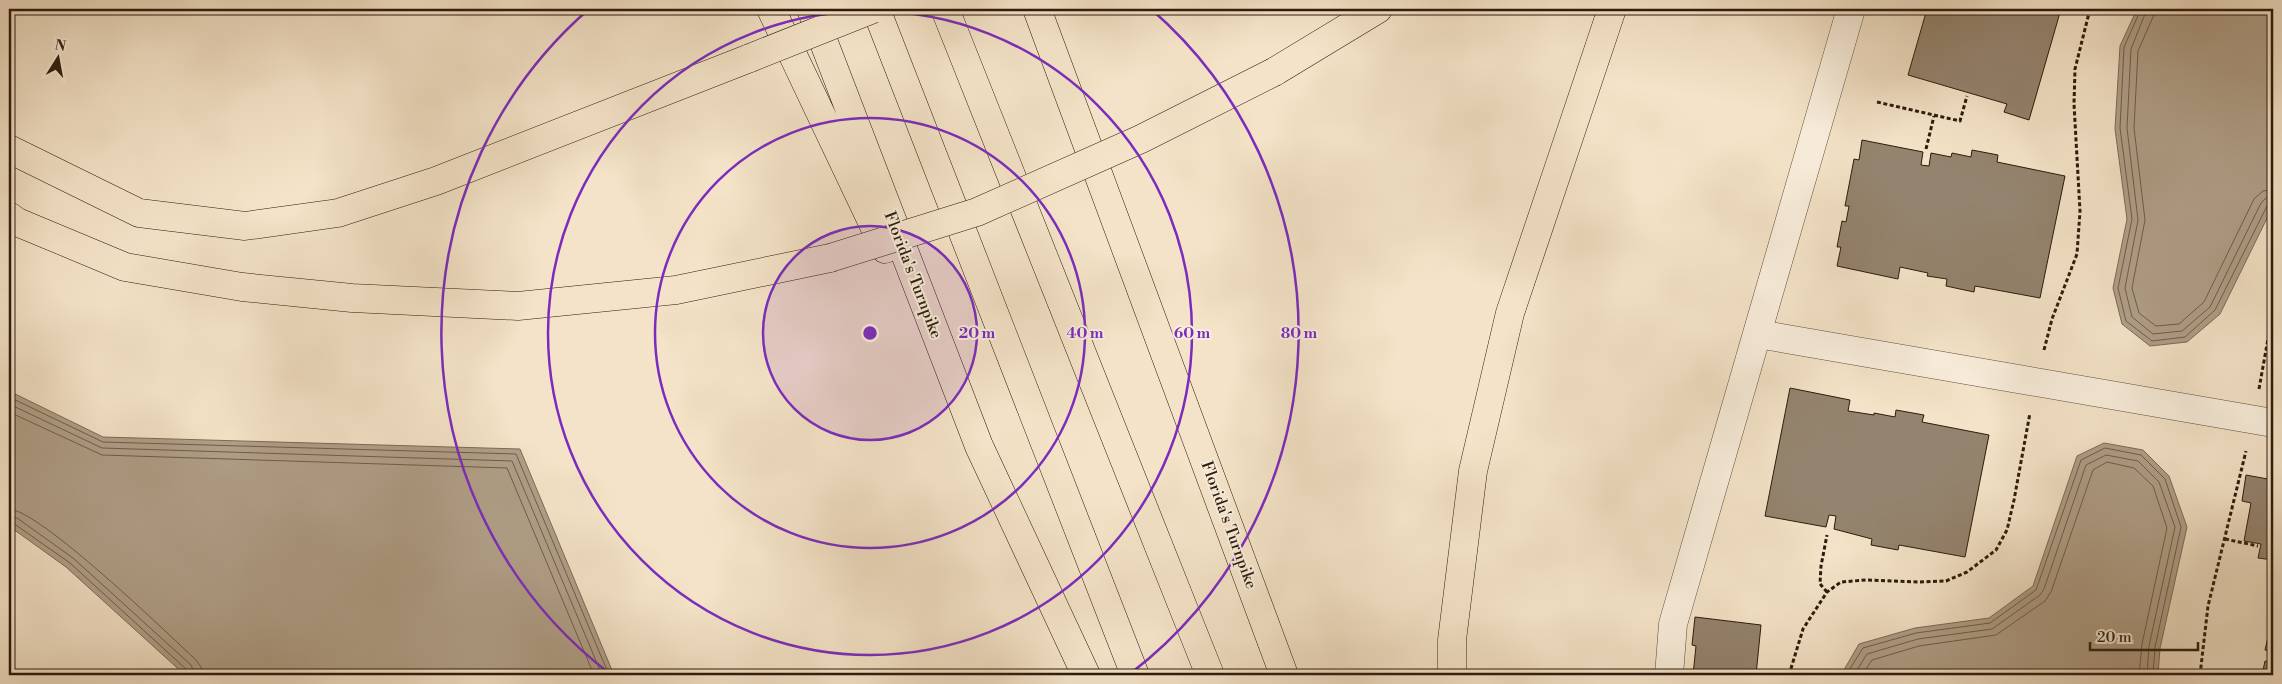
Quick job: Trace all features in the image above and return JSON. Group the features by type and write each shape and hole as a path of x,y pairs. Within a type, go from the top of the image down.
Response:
{"highway":[{"path":"771,9 979,446"},
{"name":"Florida's Turnpike","path":"810,9 979,446 1086,675"},
{"path":"9,149 139,213 245,226 338,213 436,182 875,9 1134,675"},
{"path":"945,9 1210,675"},
{"name":"Florida's Turnpike","path":"1037,9 1284,675"},
{"path":"9,216 17,222 125,266 242,287 382,299 518,306 676,290 830,258 977,212 1141,139 1274,72 1378,9"},
{"path":"1452,675 1452,640 1472,471 1506,331 1612,9"}],"street":[{"path":"1670,675 1673,624 1851,9"},
{"path":"1758,334 2263,421"}],"path":[{"path":"1789,675 1803,629 1827,592 1841,582 1946,581 1967,572 1996,550 2007,530 2036,382 2052,318 2077,254 2080,211 2074,104 2075,69 2090,9"},
{"path":"1877,102 1960,121 1967,96"},
{"path":"1926,149 1934,116"},
{"path":"2200,675 2208,606 2225,539 2263,421 2273,310"},
{"path":"1827,535 1821,566 1820,584 1827,592"},
{"path":"2225,539 2258,546"}],"water":[{"path":"2137,9 2273,9 2273,206 2220,314 2187,342 2150,346 2122,324 2113,288 2127,219 2115,129 2120,46"},
{"path":"9,391 103,437 520,449 614,675 185,675 66,567 9,526"},
{"path":"2104,443 2143,450 2169,476 2187,527 2160,648 2158,675 1841,675 1859,644 1915,628 1989,618 2033,586 2077,456"}],"building":[{"path":"1927,9 2061,9 2029,120 2004,112 2007,104 1908,75"},
{"path":"1862,140 1923,152 1921,165 1929,166 1931,153 1951,157 1952,153 1971,157 1972,150 1998,155 1997,162 2065,176 2040,298 1975,286 1974,292 1946,286 1947,279 1927,276 1928,273 1900,267 1898,279 1837,266 1841,247 1837,247 1842,221 1846,222 1849,206 1845,206 1854,159 1859,160"},
{"path":"1790,388 1850,400 1848,411 1895,417 1896,410 1924,415 1922,422 1989,435 1965,557 1899,545 1898,550 1871,545 1872,539 1834,529 1836,516 1829,515 1826,527 1765,516"},
{"path":"2246,475 2273,480 2273,560 2258,558 2261,544 2244,541 2251,503 2242,501"},
{"path":"1695,617 1761,625 1756,675 1693,675 1696,646 1692,645"},
{"path":"2271,624 2273,625 2273,652 2265,650"},
{"path":"2265,661 2273,662 2273,675 2262,675"}]}
